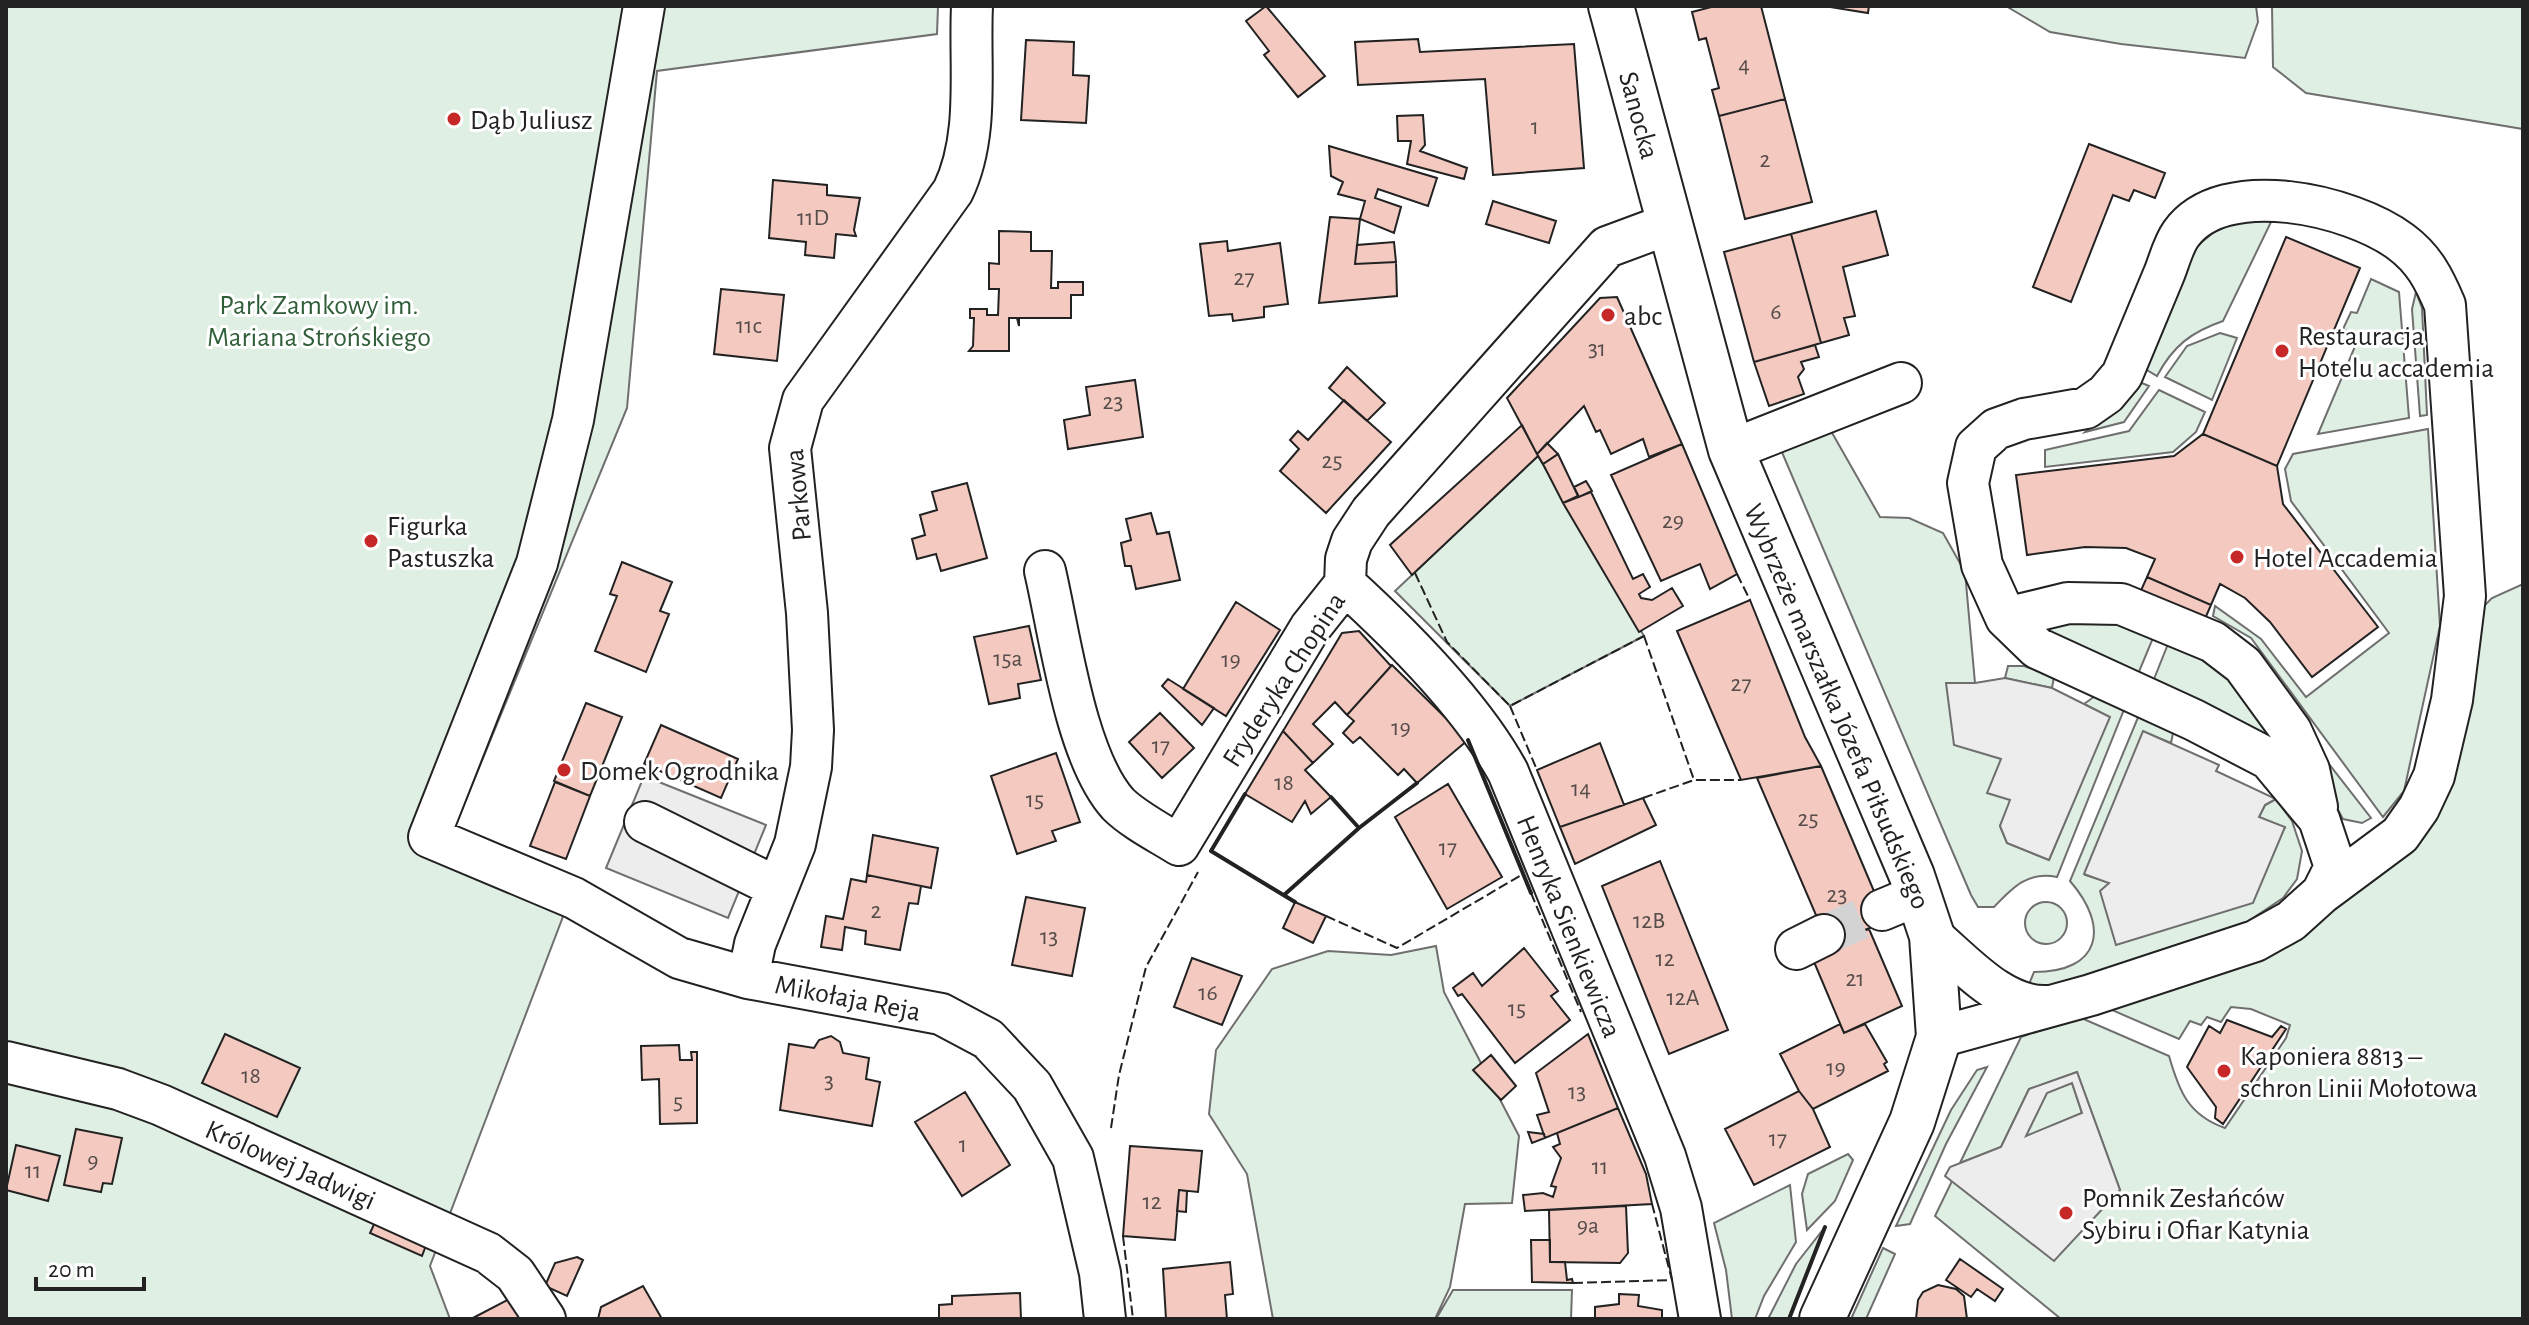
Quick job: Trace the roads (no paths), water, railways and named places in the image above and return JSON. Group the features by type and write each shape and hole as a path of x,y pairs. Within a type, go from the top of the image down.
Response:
{"main road":[{"name":"Sanocka","path":"1611,6 1669,224"},
{"name":"Wybrzeże marszałka Józefa Piłsudskiego","path":"1669,224 1731,450 1900,903 1932,936 1939,1037 1912,1122 1822,1319"}],"street":[{"name":"Mikołaja Reja","path":"644,6 573,420 537,563 429,837 574,898 679,958 748,978 941,1014 988,1039 1025,1077 1073,1158 1100,1273 1105,1319"},
{"name":"Parkowa","path":"748,978 755,944 795,844 811,767 813,730 792,431 803,400 953,191 962,172 969,138 972,6"},
{"path":"1939,1037 2255,941 2291,921 2322,893 2400,835 2419,808 2434,776 2452,700 2465,596 2445,305 2429,268 2401,241 2370,224 2310,205 2261,200 2226,203 2181,234 2122,375 2106,394 2086,408 2024,419 1996,429 1976,447 1968,483 1982,565 2006,618 2037,648 2194,720 2269,759 2319,819"},
{"name":"Fryderyka Chopina","path":"1045,571 1068,674 1102,782 1120,806 1179,845 1310,628 1345,584 1349,550 1371,512 1607,247 1669,224"},
{"path":"1731,450 1901,383"},
{"name":"Henryka Sienkiewicza","path":"1345,584 1373,610 1487,734 1508,772 1665,1156 1684,1223 1700,1319"},
{"path":"2006,618 2068,603 2121,604 2213,642 2243,665 2291,731 2309,770 2319,819 2335,867 2322,893"},
{"path":"645,822 776,887"},
{"path":"1932,936 1999,991 2021,1003 2047,1006"},
{"name":"Królowej Jadwigi","path":"6,1062 118,1089 161,1105 488,1253 515,1274 545,1319"}],"tunnel":[{"path":"1824,935 1882,910"}],"place":[{"name":"Dąb Juliusz","path":"454,119"},
{"name":"abc","path":"1608,315"},
{"name":"Restauracja Hotelu accademia","path":"2282,351"},
{"name":"Figurka Pastuszka","path":"371,541"},
{"name":"Hotel Accademia","path":"2237,557"},
{"name":"Domek Ogrodnika","path":"564,770"},
{"name":"Kaponiera 8813 – schron Linii Mołotowa","path":"2224,1071"},
{"name":"Pomnik Zesłańców Sybiru i Ofiar Katynia","path":"2066,1213"}],"park label":[{"name":"Park Zamkowy im. Mariana Strońskiego","path":"319,320"}]}
